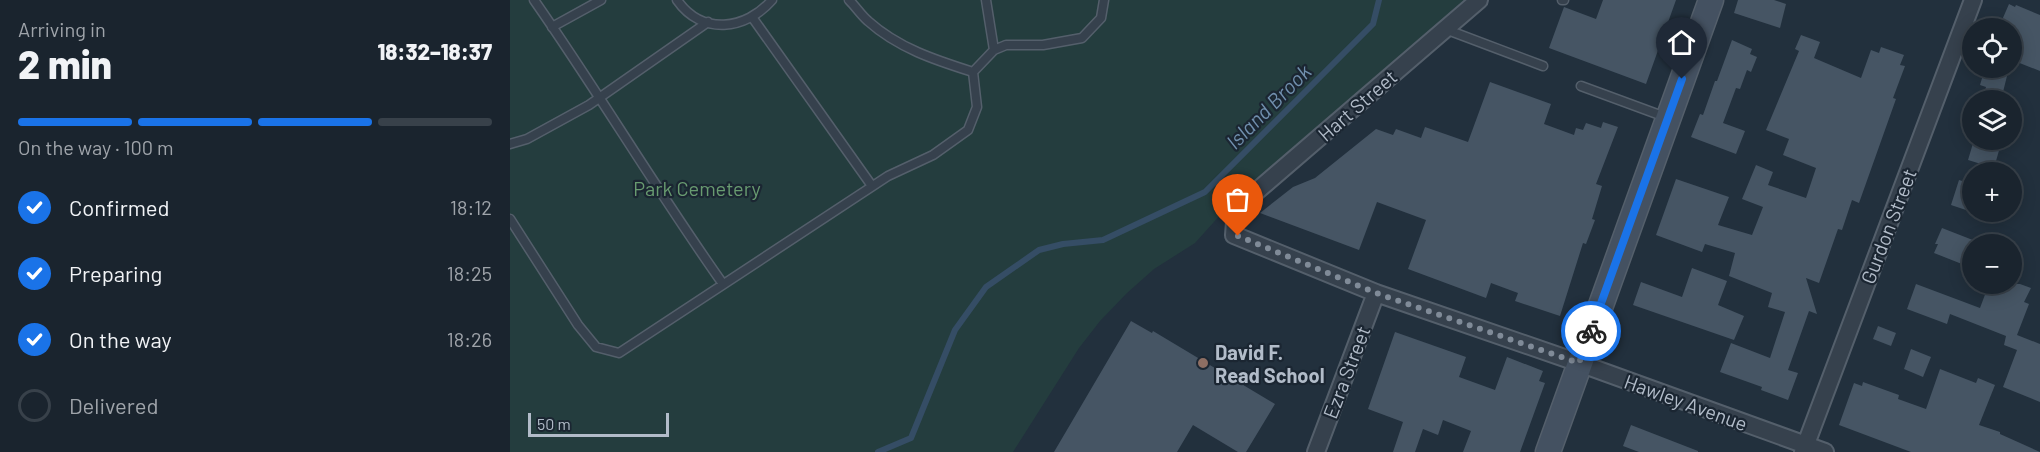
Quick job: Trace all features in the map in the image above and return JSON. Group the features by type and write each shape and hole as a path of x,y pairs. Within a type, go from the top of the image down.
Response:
{"main road":[{"path":"1548,452 1711,0"}],"street":[{"name":"Hart Street","path":"1236,209 1479,0"},
{"name":"Gurdon Street","path":"1804,448 1973,0"},
{"name":"Hawley Avenue","path":"1236,209 1234,235 1376,293 1579,363 1804,448 1825,452"},
{"name":"Ezra Street","path":"1316,452 1376,293"}],"lane":[{"path":"534,0 723,284"},
{"path":"552,27 601,0"},
{"path":"677,0 683,8 701,20 721,26 742,23 752,18 761,13 772,0"},
{"path":"849,0 866,20 888,38 923,56 973,72"},
{"path":"986,0 994,50"},
{"path":"973,72 994,50 1006,45 1043,45 1082,39 1101,18 1104,0"},
{"path":"752,18 872,186"},
{"path":"510,144 527,139 589,105 708,22"},
{"path":"1445,29 1543,66"},
{"path":"510,219 578,325 596,347 619,353 872,186 933,155 968,130 977,107 973,72"},
{"path":"1581,86 1668,118"}],"green space":[{"name":"Park Cemetery","path":"510,0 1464,0 1240,193 1195,243 1154,269 1127,293 1100,321 1079,348 1013,452 510,452"}],"building":[{"path":"1603,0 1676,0 1646,84 1549,48 1564,7 1596,19"},
{"path":"1738,0 1774,0 1786,4 1780,28 1734,13"},
{"path":"2009,4 2040,15 2040,71 2022,64 2022,18 2003,18"},
{"path":"1801,35 1820,42 1814,58 1861,78 1871,50 1879,53 1881,47 1904,55 1900,65 1905,66 1893,98 1896,99 1859,203 1852,200 1842,230 1838,229 1819,283 1806,278 1817,314 1809,311 1788,370 1798,373 1788,400 1761,390 1762,387 1720,372 1731,343 1770,358 1785,312 1768,307 1772,293 1729,276 1735,253 1705,244 1702,252 1656,235 1676,179 1729,197 1718,225 1752,235 1763,207 1742,199 1756,165 1773,172 1768,185 1806,198 1816,168 1783,155 1789,139 1766,130 1799,51 1795,49"},
{"path":"1732,40 1752,49 1750,54 1757,57 1751,72 1747,70 1740,89 1736,88 1723,123 1745,131 1736,154 1691,137 1700,114 1703,115"},
{"path":"1982,78 2006,78 2004,90 1985,90 1986,87 1980,85"},
{"path":"1490,82 1551,104 1544,124 1574,135 1576,128 1583,130 1586,123 1601,128 1603,122 1618,127 1596,184 1602,186 1592,219 1595,220 1586,244 1583,243 1560,316 1515,301 1518,293 1491,283 1486,298 1408,269 1426,220 1377,202 1359,250 1260,213 1293,187 1315,178 1376,129 1393,135 1396,129 1421,138 1425,127 1468,142"},
{"path":"1971,150 1999,150 1996,162 1968,160"},
{"path":"1959,180 1962,181 1962,209 1951,205"},
{"path":"1942,228 1962,236 1962,264 1934,253 1938,244 1935,244"},
{"path":"1692,268 1727,281 1718,305 1744,316 1734,340 1633,305 1641,282 1682,297"},
{"path":"1916,284 1980,308 1985,294 2022,294 2022,285 2031,288 2024,302 2029,304 2017,335 2040,344 2040,402 2003,387 2017,350 2004,345 2006,336 1950,314 1947,324 1907,309"},
{"path":"1131,321 1152,333 1153,331 1275,404 1246,452 1238,452 1193,425 1177,452 1054,452"},
{"path":"1878,326 1896,333 1891,346 1873,339"},
{"path":"1395,332 1466,357 1459,377 1495,390 1507,357 1543,371 1539,381 1545,383 1520,452 1463,452 1471,431 1443,420 1438,435 1423,429 1415,452 1393,452 1403,422 1368,409"},
{"path":"1911,349 1931,357 1923,377 1904,369"},
{"path":"1940,369 1976,383 1978,378 1995,385 1979,425 2000,432 2040,452 1911,452 1839,425 1854,383 1862,386 1863,382 1899,395 1898,399 1926,409"},
{"path":"1631,425 1698,452 1639,452 1623,446"}],"waterway":[{"name":"Island Brook","path":"878,452 911,438 955,330 986,287 1039,250 1063,244 1103,240 1205,192 1373,24 1379,0"}],"way so far":[{"path":"1238,236 1376,293 1579,363 1591,331"}],"place":[{"name":"David F. Read School","path":"1203,363"}],"route":[{"path":"1591,331 1682,79"}]}
